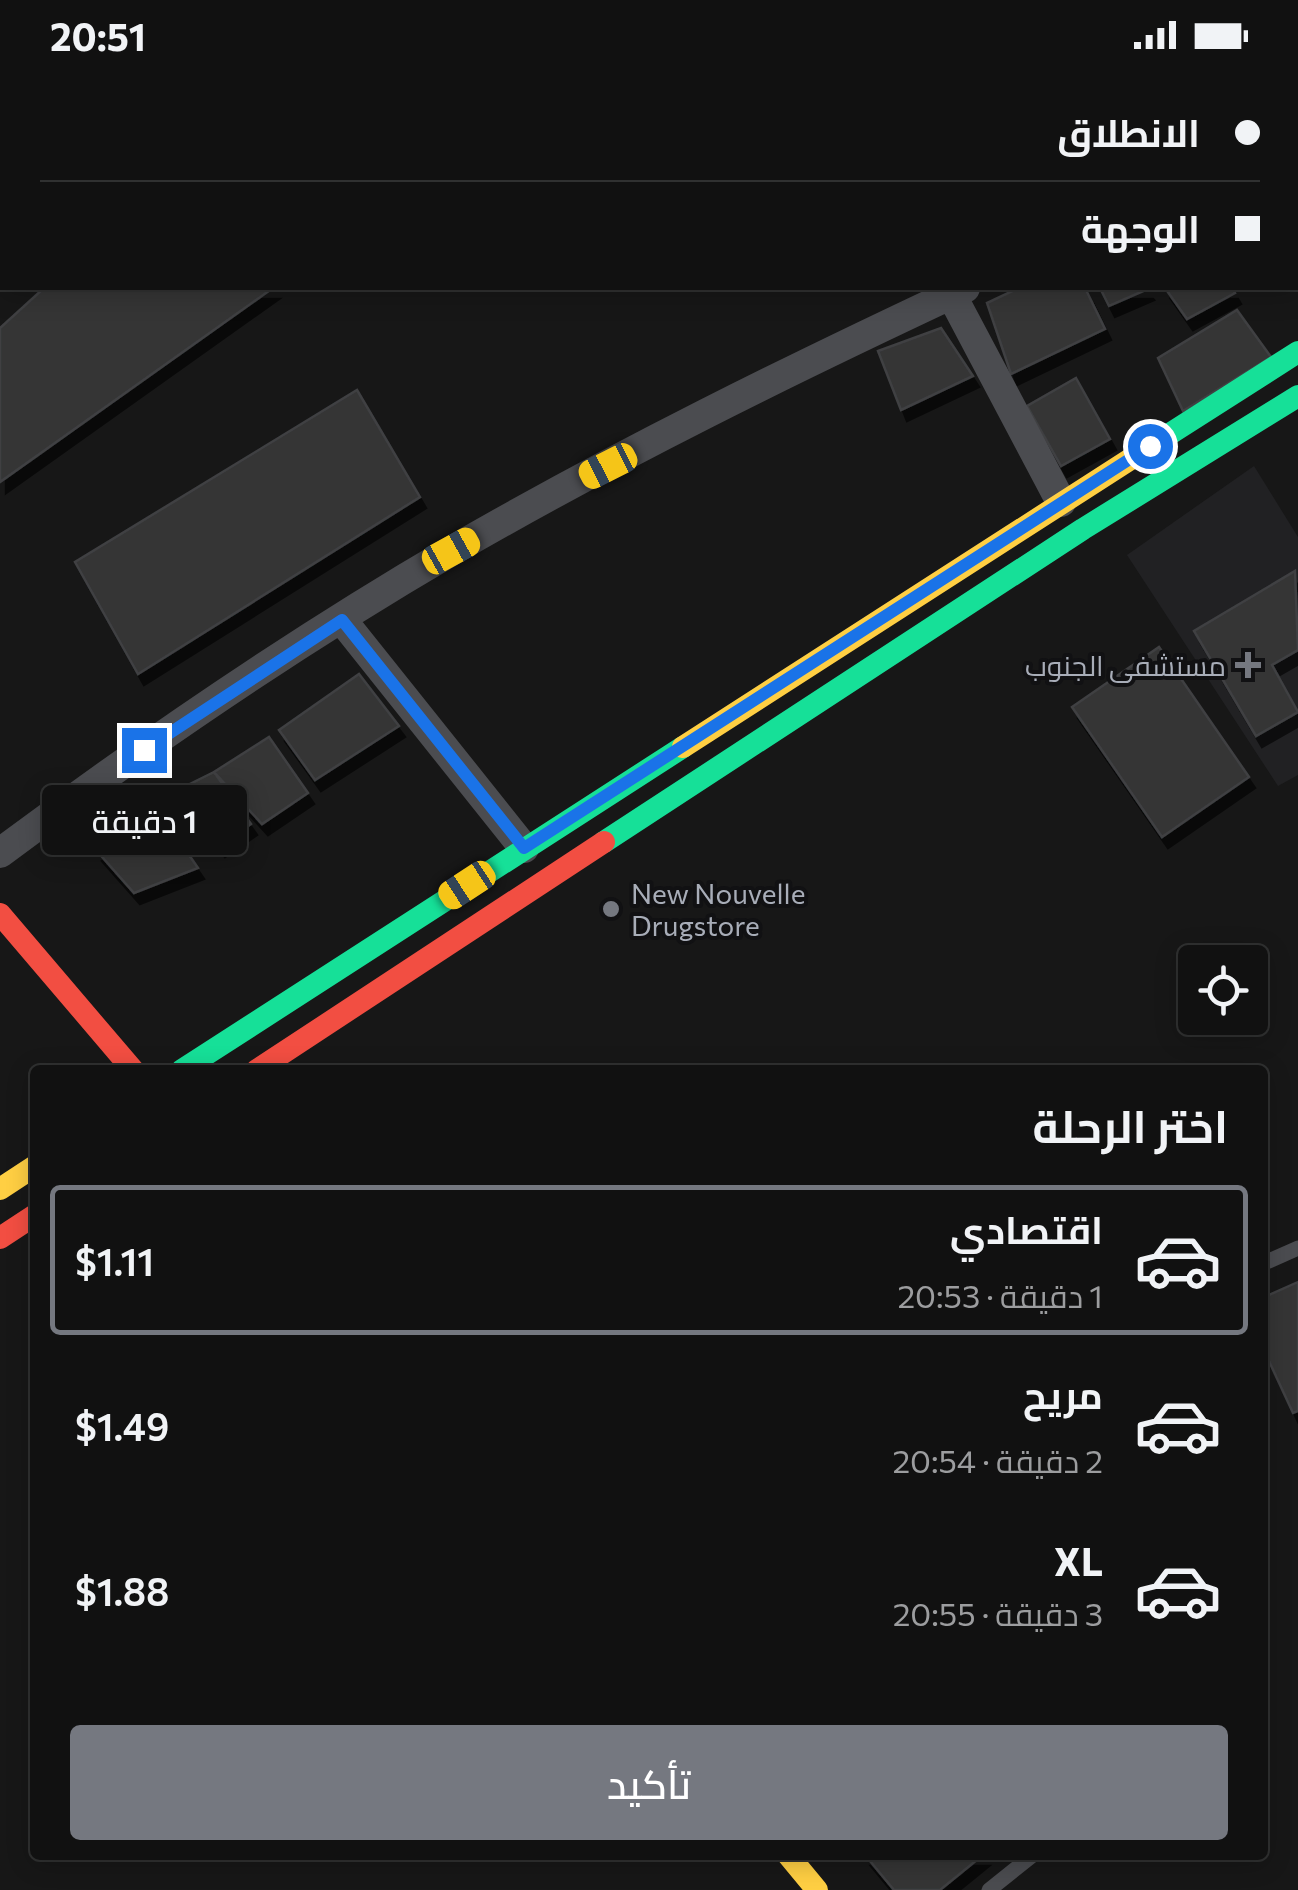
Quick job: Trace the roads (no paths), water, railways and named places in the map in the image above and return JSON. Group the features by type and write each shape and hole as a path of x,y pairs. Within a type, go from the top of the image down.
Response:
{"main road":[{"path":"190,1065 1298,352"},
{"path":"265,1065 1083,529 1298,396"},
{"path":"0,914 129,1065"},
{"path":"382,940 404,974"},
{"path":"0,1189 30,1169"},
{"path":"0,1238 30,1218"},
{"path":"792,1860 817,1890"}],"street":[{"path":"0,853 156,742 342,620 542,500 958,291 1061,502"},
{"path":"342,620 524,848"}],"lane":[{"path":"1268,1261 1298,1248"},
{"path":"989,1890 1027,1860"}],"place":[{"name":"مستشفى الجنوب","path":"1248,665"},
{"name":"New Nouvelle Drugstore","path":"611,909"}]}
